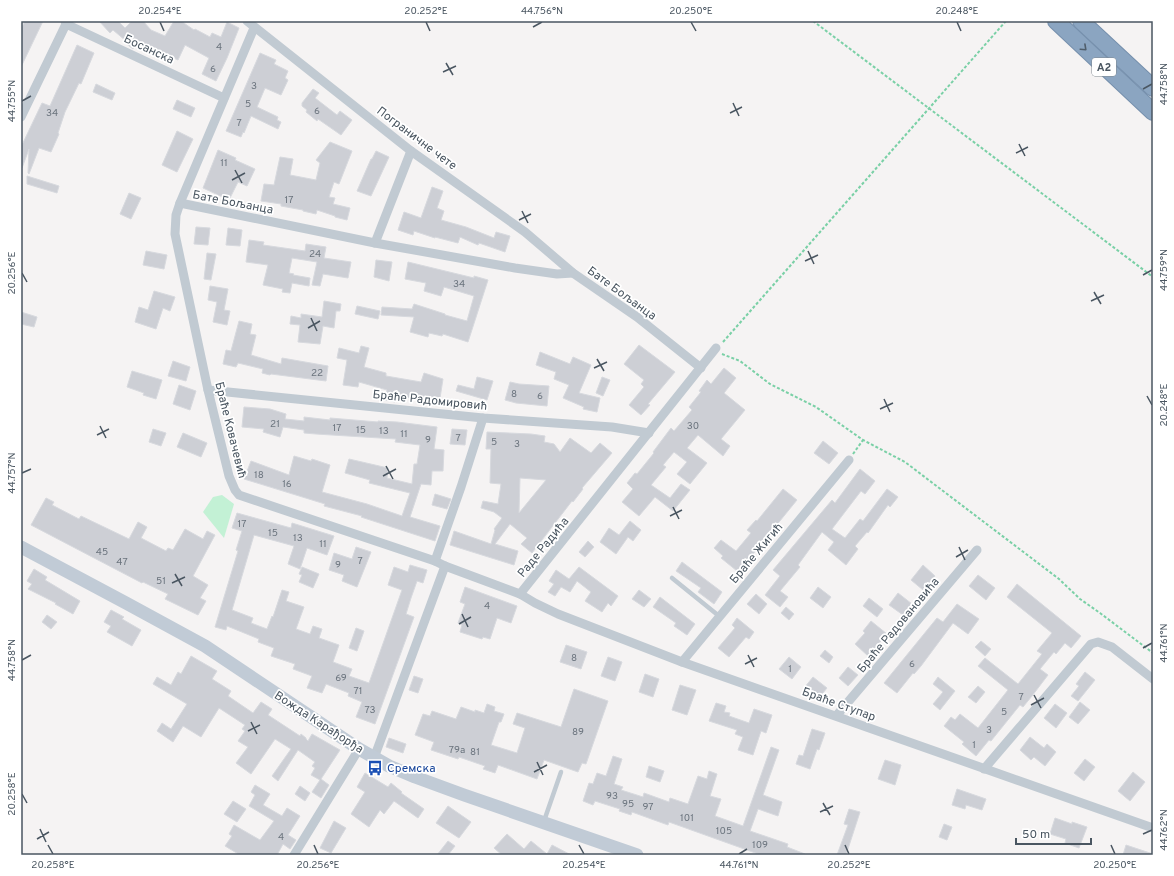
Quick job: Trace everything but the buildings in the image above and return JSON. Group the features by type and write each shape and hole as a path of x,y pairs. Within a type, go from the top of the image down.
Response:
{"highway":[{"name":"A2","path":"1056,21 1153,112"},
{"name":"A2","path":"1081,21 1153,88"}],"main road":[{"name":"Вожда Карађорђа","path":"21,547 205,646 374,758 416,777 637,855"}],"street":[{"name":"Пограничне чете","path":"247,21 411,151 526,232 573,272"},
{"name":"Босанска","path":"67,22 224,98"},
{"path":"21,117 24,103 67,22"},
{"name":"Бате Бољанца","path":"254,28 180,203 376,243 515,268 557,274 573,272 637,317 701,368"},
{"path":"376,243 411,151"},
{"name":"Браће Ковачевић","path":"180,203 176,215 175,234 208,390 229,476 235,490 239,495 435,561 445,566"},
{"name":"Раде Радића","path":"445,566 520,594 714,351"},
{"name":"Браће Радомировић","path":"208,390 483,418 612,427 649,433"},
{"path":"435,561 483,418"},
{"name":"Браће Жигић","path":"682,662 849,460"},
{"name":"Браће Радовановића","path":"837,715 977,550"},
{"path":"374,758 445,566"},
{"name":"Браће Ступар","path":"520,594 558,614 682,662 837,715 984,769 1153,828"},
{"path":"984,769 1091,644 1098,642 1112,647 1153,679"},
{"path":"294,855 359,749"}],"lane":[{"path":"672,578 719,616"},
{"path":"543,823 561,772"}],"path":[{"path":"813,21 1153,277"},
{"path":"1006,21 714,351 740,361 770,384 816,407 863,440 911,466 1059,578 1080,599 1153,653"},
{"path":"849,460 863,440"}],"green space":[{"path":"222,495 234,504 224,538 203,512 213,497"}],"place":[{"name":"Сремска","path":"375,768"}]}
